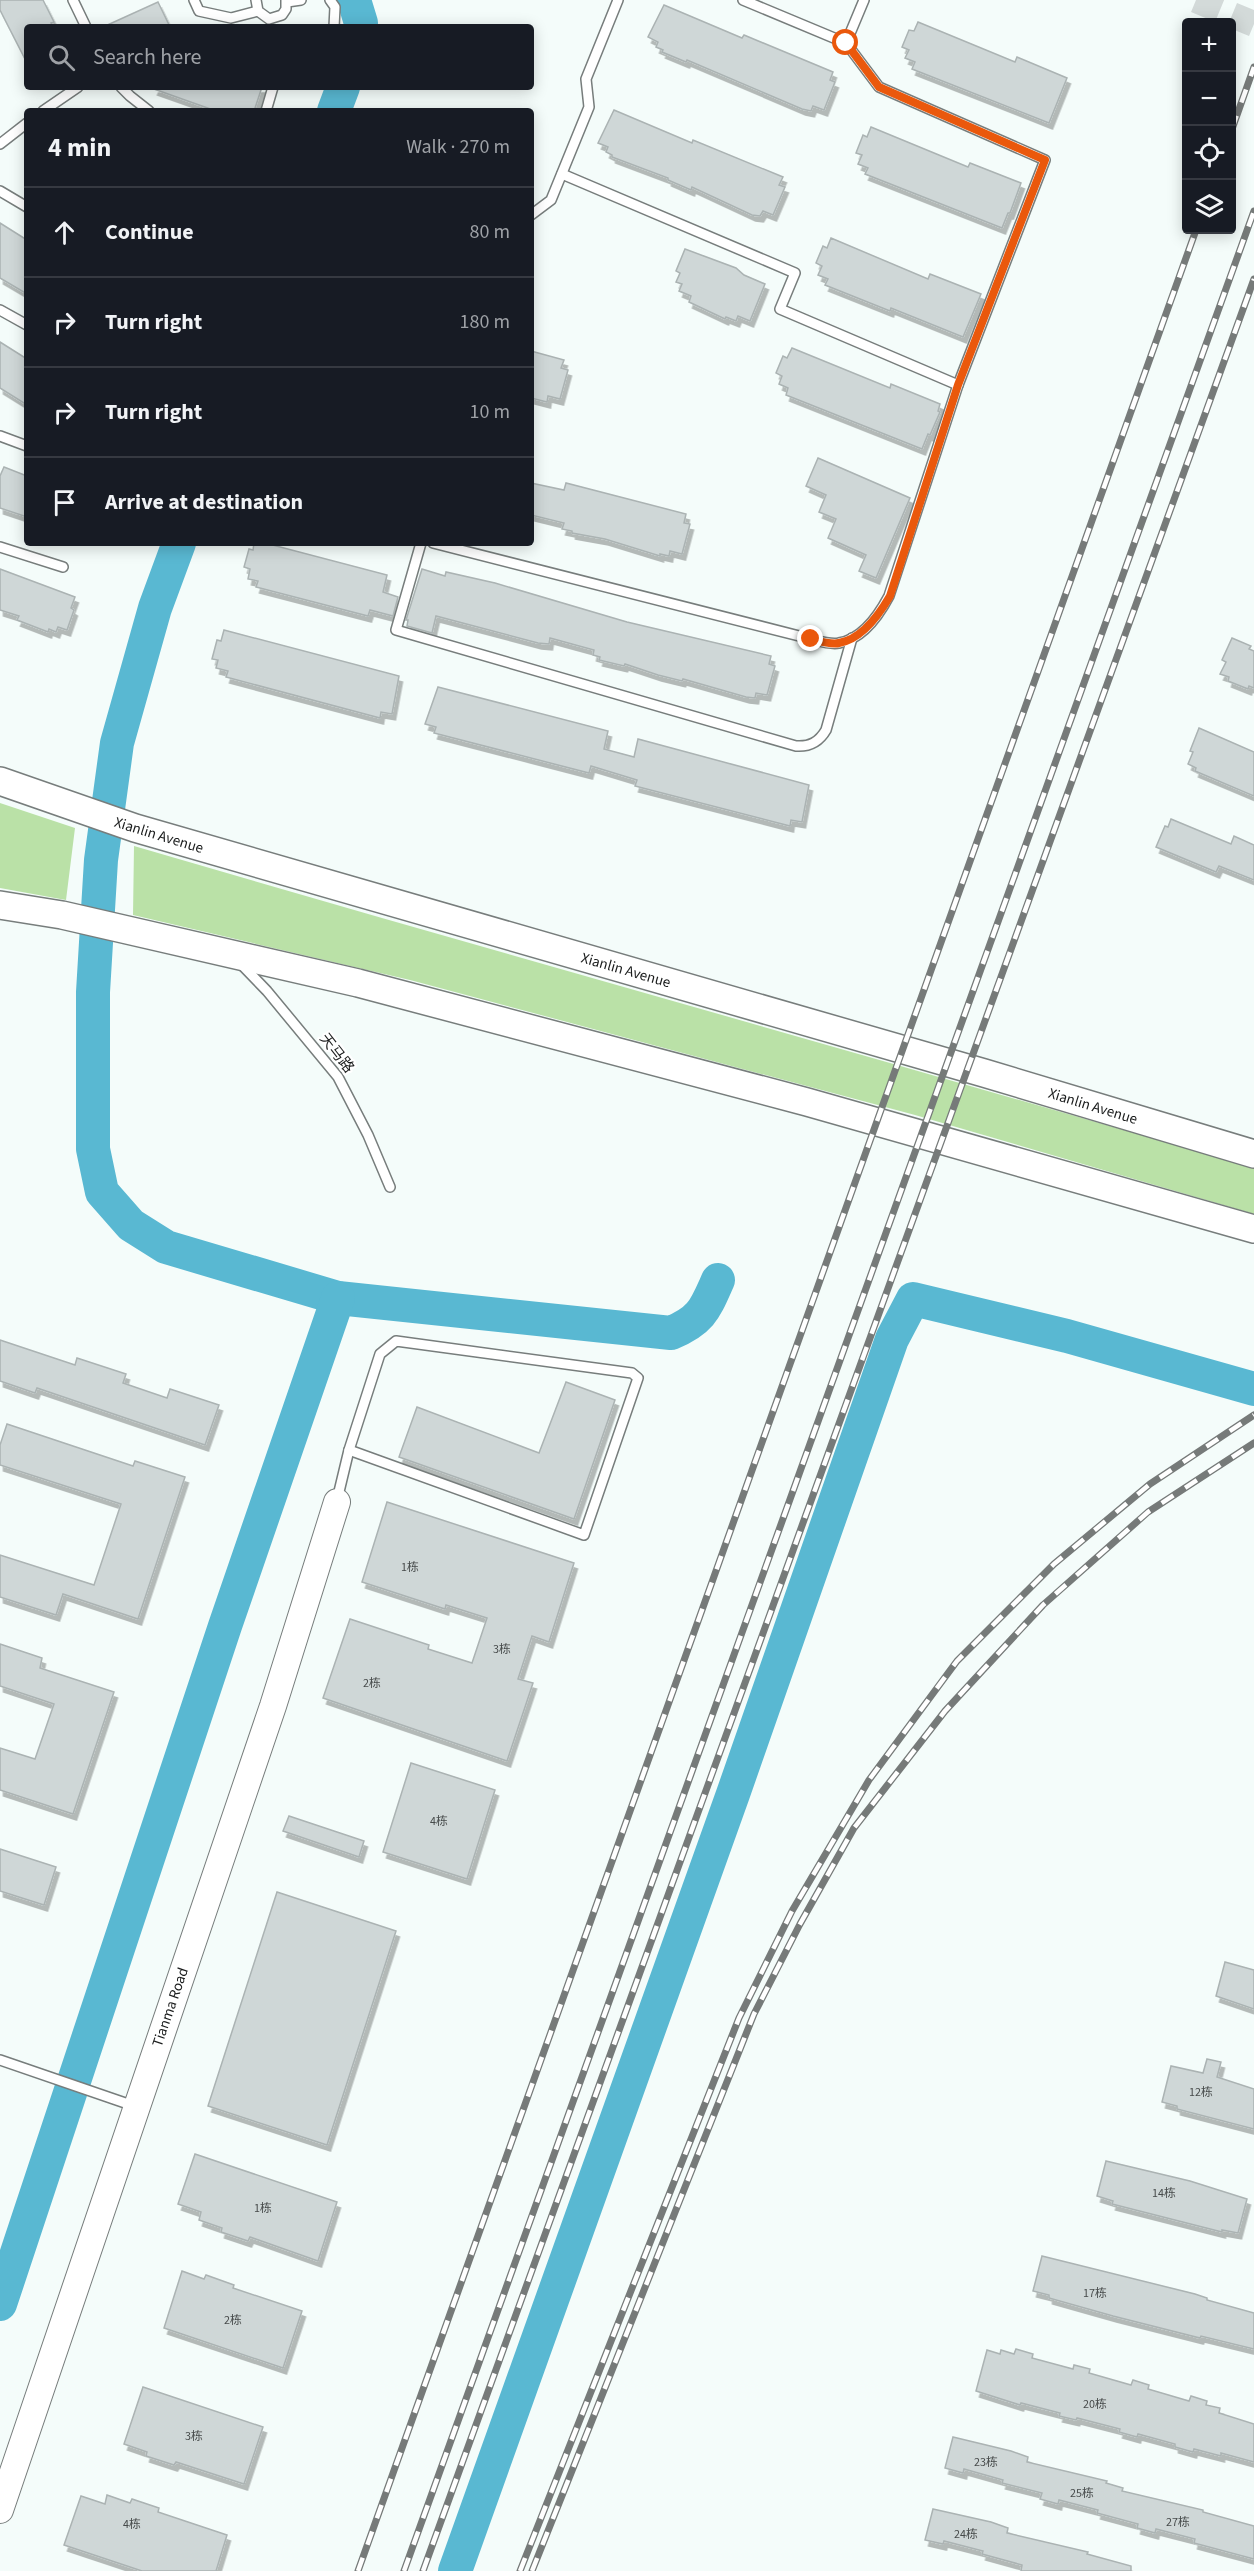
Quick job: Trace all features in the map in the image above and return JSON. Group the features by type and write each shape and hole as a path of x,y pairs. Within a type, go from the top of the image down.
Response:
{"main road":[{"name":"Xianlin Avenue","path":"0,781 135,828 984,1073 1254,1154"},
{"path":"0,905 62,915 358,983 750,1087 1254,1229"}],"street":[{"name":"Tianma Road","path":"2,2498 125,2103 273,1706 337,1502"}],"lane":[{"path":"73,0 85,24"},
{"path":"194,0 199,11 231,18 258,11"},
{"path":"256,0 258,11 278,23 286,1 301,0"},
{"path":"330,0 335,7 334,24"},
{"path":"534,213 551,200 589,107 586,79 618,0"},
{"path":"445,546 838,644 852,638 874,620 890,596 958,385 1045,160 879,87 846,43 743,0"},
{"path":"846,43 864,0"},
{"path":"47,108 74,90"},
{"path":"125,90 146,108"},
{"path":"267,108 272,90"},
{"path":"0,144 24,125"},
{"path":"562,174 795,273 780,309 958,385"},
{"path":"0,191 24,205"},
{"path":"0,310 24,323"},
{"path":"0,436 24,445"},
{"path":"420,546 396,630 796,746 811,745 826,730 852,638"},
{"path":"0,547 63,567"},
{"name":"天马路","path":"232,955 267,991 338,1077 368,1135 390,1187"},
{"path":"337,1502 349,1450 380,1354 396,1341 632,1373 638,1378 584,1535 349,1450"},
{"path":"0,2061 125,2103"}],"green space":[{"path":"0,803 75,828 66,900 0,888"},
{"path":"134,846 1254,1168 1254,1214 915,1115 410,980 133,915"}],"building":[{"path":"0,0 43,0 54,22 52,24 24,24 24,57 0,10"},
{"path":"158,2 169,24 110,24"},
{"path":"664,5 742,38 744,35 833,72 830,80 835,82 824,110 813,106 811,111 802,109 687,60 686,62 662,52 663,50 656,47 658,42 648,37"},
{"path":"918,22 1015,62 1017,57 1067,78 1049,123 912,69 915,62 905,58 909,50 902,47 909,30 914,31"},
{"path":"157,90 261,90 255,108 208,108"},
{"path":"614,110 692,143 693,140 783,177 779,185 785,187 773,215 763,211 760,216 752,215 692,187 691,190 668,178 612,157 606,152 608,147 598,143"},
{"path":"871,127 968,167 970,163 1021,183 1002,228 865,174 868,168 858,164 862,155 856,153 863,135 867,137"},
{"path":"0,223 24,238 24,292 0,278"},
{"path":"831,238 928,279 930,274 981,294 963,337 825,285 828,279 818,275 822,266 816,263 823,246 827,248"},
{"path":"685,249 736,268 744,275 765,284 750,321 738,316 736,321 726,317 725,319 689,302 691,296 679,291 682,284 676,282 680,273 676,271"},
{"path":"0,342 24,357 24,403 0,388"},
{"path":"792,348 890,388 891,384 940,404 938,411 940,412 922,449 786,395 788,388 779,384 782,376 776,373 783,356 787,358"},
{"path":"534,352 564,360 561,368 568,370 560,399 548,396 547,402 534,399"},
{"path":"818,458 910,498 876,578 859,571 866,555 828,538 836,519 819,512 826,495 806,486"},
{"path":"4,467 24,475 24,516 0,508 0,476"},
{"path":"566,483 686,514 684,523 690,524 682,554 670,551 669,556 660,554 660,556 605,539 572,533 572,531 562,529 564,523 534,516 534,484 564,490"},
{"path":"254,546 276,546 387,575 383,592 398,597 393,616 370,610 368,616 256,587 258,581 248,579 250,569 244,567 249,549 253,550"},
{"path":"0,569 75,597 71,608 74,610 67,630 58,627 56,632 49,629 48,632 17,620 19,616 0,610"},
{"path":"422,569 445,576 446,572 495,583 627,622 771,656 769,664 775,666 767,695 756,693 755,698 746,697 683,679 682,681 658,675 625,664 624,666 599,660 600,657 593,655 594,650 550,638 549,644 538,643 436,616 432,633 407,626 408,620 406,620"},
{"path":"224,630 399,676 392,714 381,712 380,718 226,677 228,671 216,668 218,660 212,659 217,640 221,641"},
{"path":"1232,638 1251,646 1249,649 1254,651 1254,688 1249,686 1248,689 1228,681 1229,677 1220,674 1226,662 1222,660"},
{"path":"438,687 608,731 604,749 634,757 638,739 809,785 802,822 791,820 790,826 635,786 637,780 591,766 589,773 434,733 436,727 425,724"},
{"path":"1199,728 1254,752 1254,796 1195,771 1196,768 1188,764 1193,752 1190,751"},
{"path":"1171,819 1231,844 1234,836 1254,845 1254,880 1219,866 1216,872 1156,847 1165,826 1168,827"},
{"path":"0,1340 75,1365 77,1358 126,1374 123,1383 167,1398 170,1389 219,1405 205,1445 37,1388 35,1393 0,1381"},
{"path":"566,1382 615,1400 574,1519 399,1457 417,1407 539,1453"},
{"path":"7,1424 133,1466 135,1461 185,1477 138,1619 63,1594 56,1615 0,1597 0,1555 94,1585 121,1504 0,1465 0,1445"},
{"path":"387,1502 574,1563 549,1642 532,1636 518,1679 533,1683 507,1761 323,1698 350,1619 429,1645 428,1649 472,1663 487,1618 446,1605 445,1609 362,1582"},
{"path":"0,1644 42,1658 40,1668 114,1692 73,1814 0,1790 0,1748 35,1759 54,1704 0,1686"},
{"path":"411,1763 495,1790 467,1879 383,1852"},
{"path":"289,1816 364,1841 359,1857 283,1831"},
{"path":"0,1849 56,1867 44,1905 0,1891"},
{"path":"277,1892 396,1931 327,2145 208,2106"},
{"path":"1225,1962 1254,1970 1254,2009 1216,1996"},
{"path":"1207,2059 1221,2062 1217,2077 1254,2089 1254,2129 1177,2109 1177,2106 1162,2102 1171,2066 1203,2073"},
{"path":"195,2154 337,2202 318,2261 250,2237 248,2241 221,2232 222,2228 199,2220 201,2212 178,2204"},
{"path":"1106,2161 1190,2181 1247,2199 1238,2233 1222,2230 1222,2232 1112,2204 1113,2201 1097,2196"},
{"path":"1042,2256 1195,2294 1207,2300 1254,2313 1254,2349 1113,2316 1049,2298 1049,2295 1033,2291"},
{"path":"182,2271 204,2279 206,2275 234,2285 233,2288 302,2311 283,2368 164,2328"},
{"path":"1016,2349 1033,2354 1032,2358 1073,2369 1074,2365 1090,2369 1089,2373 1131,2385 1133,2380 1149,2385 1148,2389 1189,2401 1191,2396 1207,2401 1206,2405 1220,2408 1219,2413 1254,2424 1254,2462 1221,2453 1221,2456 1194,2449 1193,2452 1175,2447 1175,2444 1138,2434 1137,2437 1119,2432 1120,2429 1059,2416 1060,2413 1021,2403 1020,2405 976,2391 987,2350 1000,2354 1001,2350 1014,2354"},
{"path":"143,2387 263,2427 244,2484 176,2462 174,2465 146,2456 147,2452 124,2444"},
{"path":"953,2437 1011,2451 1028,2457 1027,2462 1107,2481 1106,2483 1123,2488 1122,2491 1203,2510 1203,2512 1254,2526 1254,2559 1194,2543 1195,2539 1156,2529 1155,2533 1137,2528 1138,2524 1097,2513 1098,2510 1059,2500 1058,2504 1040,2499 1042,2493 1002,2483 1003,2480 964,2469 963,2473 945,2468"},
{"path":"107,2495 130,2503 132,2499 159,2508 158,2512 227,2535 216,2571 142,2571 64,2545 81,2496 105,2504"},
{"path":"933,2509 991,2522 1008,2528 1007,2533 1088,2552 1087,2554 1131,2566 1131,2571 1021,2571 1022,2565 982,2554 983,2551 944,2541 943,2544 925,2540"}],"waterway":[{"path":"354,0 361,24"},
{"path":"335,108 342,90"},
{"path":"178,546 155,608 117,743 101,860 93,992 93,1149 102,1192 131,1225 166,1247 338,1298 671,1333 696,1318 710,1299 718,1280"},
{"path":"0,2304 225,1626 338,1298"},
{"path":"455,2571 733,1794 892,1339 913,1299 1067,1336 1254,1389"}],"tunnel":[{"path":"1196,0 1254,24"}],"railway":[{"path":"1233,126 1254,67"},
{"path":"404,2571 1254,211"},
{"path":"358,2571 1195,234"},
{"path":"423,2571 1254,279"},
{"path":"520,2571 739,2018 792,1911 869,1780 957,1661 1054,1564 1150,1484 1254,1415"},
{"path":"532,2571 754,2014 800,1924 854,1828 945,1711 1043,1605 1148,1512 1254,1443"}],"route":[{"path":"811,639 838,644 852,638 874,620 890,596 958,385 1045,160 879,87 846,43"}]}
